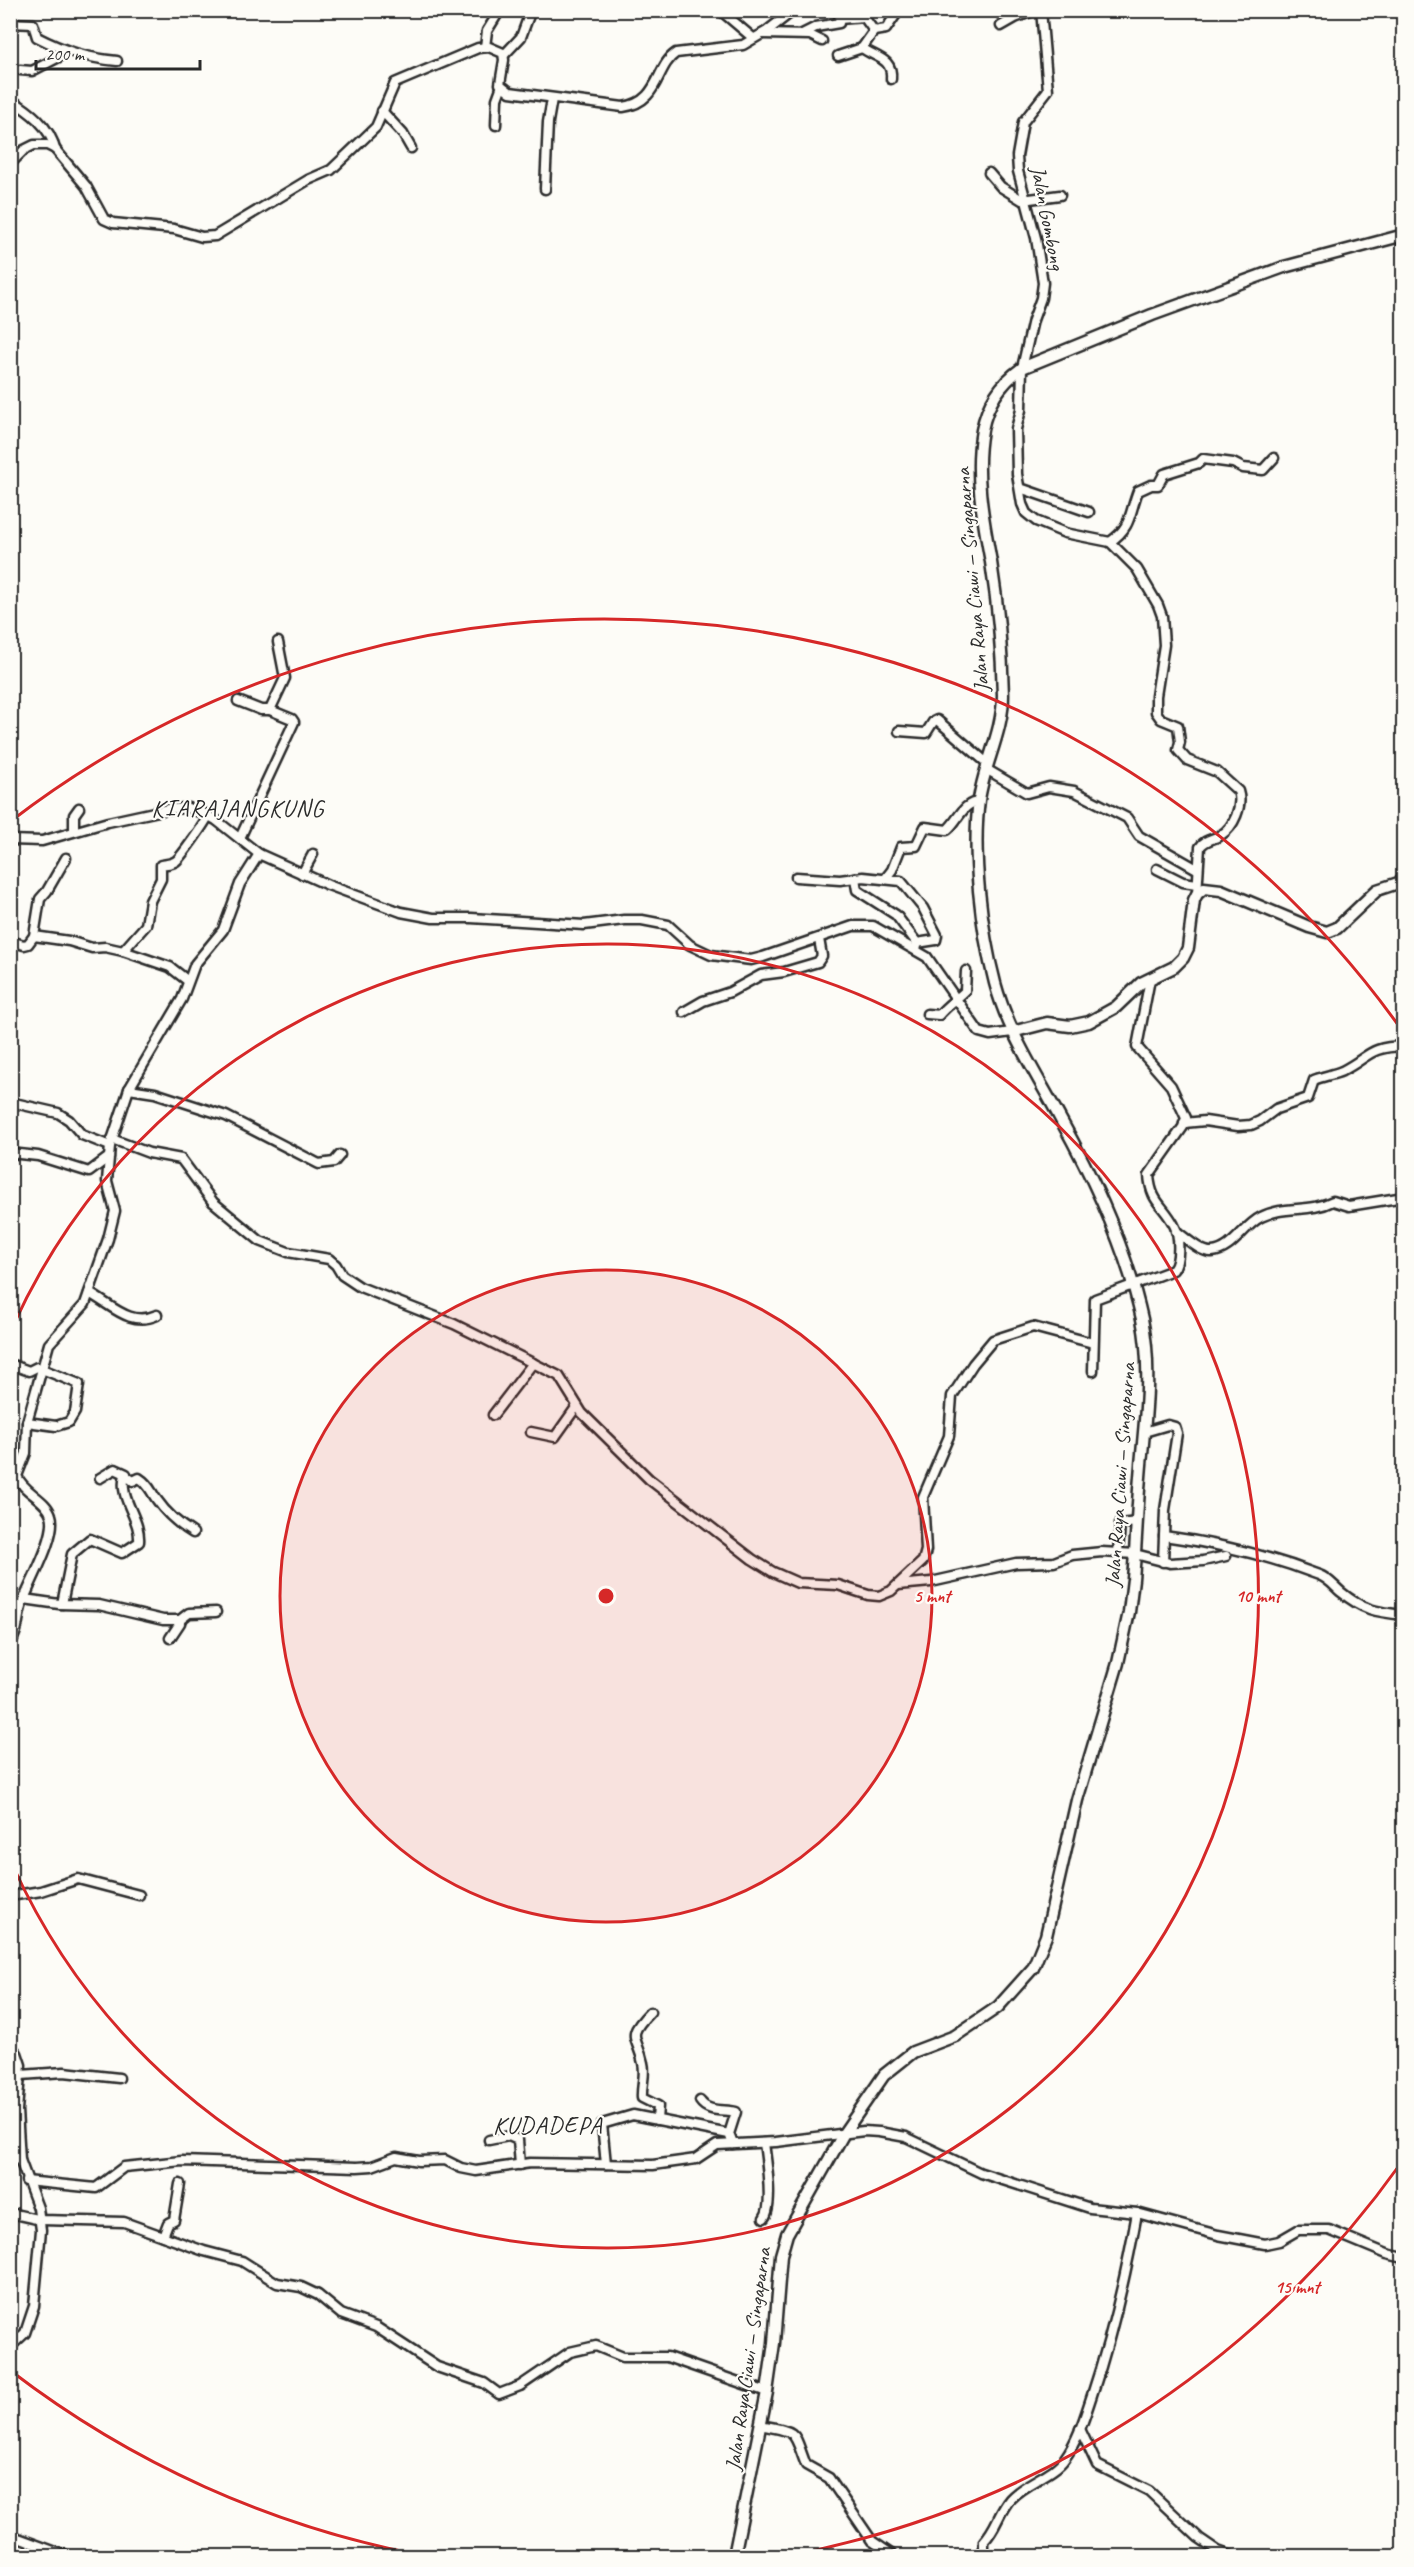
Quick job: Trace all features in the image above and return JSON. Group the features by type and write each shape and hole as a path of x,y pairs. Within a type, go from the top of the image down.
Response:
{"main road":[{"name":"Jalan Raya Ciawi — Singaparna","path":"734,2556 767,2392 774,2343 781,2255 787,2234 844,2133 884,2075 914,2052 965,2031 998,2007 1033,1968 1046,1936 1077,1800 1120,1654 1129,1612 1136,1554 1149,1360 1141,1316 1115,1233 1091,1176 1012,1032 996,985 983,930 978,865 979,802 986,766 1002,715 999,631 980,497 979,463 982,429 990,406 1006,380 1022,368 1152,315 1284,267 1404,235"},
{"path":"1012,1032 1047,1023 1070,1026 1089,1022 1116,1006 1150,979 1174,968 1188,948 1197,889 1214,888 1309,927 1327,932 1337,928 1377,890 1404,881"}],"street":[{"path":"485,47 487,31 500,10"},
{"path":"496,125 497,99 501,88 504,55 521,37 531,10"},
{"path":"720,10 756,36 802,34 822,41"},
{"path":"501,88 515,94 606,106 629,106 651,92 668,61 676,53 737,47 794,10"},
{"path":"838,56 862,48 874,31 886,28 899,10"},
{"path":"1001,26 1036,10"},
{"name":"Jalan Gombong","path":"1041,10 1049,86 1047,93 1026,116 1022,127 1018,164 1036,238 1042,291 1022,368 1021,410 1015,445 1020,488 1026,513 1036,521 1065,533 1110,542"},
{"path":"802,34 816,27 836,25 840,15 864,17 874,31"},
{"path":"10,23 33,24 37,37 64,51 88,58 117,61"},
{"path":"10,164 24,150 34,145 47,145 55,149 86,186 104,219 210,237 308,180 331,170 374,130 391,88 401,79 485,47 504,55"},
{"path":"862,48 885,59 891,70 891,79"},
{"path":"20,69 32,71 59,57 64,51"},
{"path":"10,99 39,121 55,149"},
{"path":"546,189 548,122 552,99"},
{"path":"382,111 403,134 411,148"},
{"path":"988,173 1000,187 1027,201 1060,195"},
{"path":"1157,869 1197,889 1201,844 1223,834 1231,825 1239,808 1238,791 1220,775 1183,756 1178,750 1180,742 1178,726 1161,719 1156,714 1156,696 1164,645 1160,609 1137,569 1110,542 1124,532 1128,526 1137,491 1151,485 1158,485 1164,474 1198,463 1203,459 1233,463 1238,468 1263,470 1274,458"},
{"path":"1020,488 1089,512"},
{"path":"270,710 285,678 278,642"},
{"path":"237,701 261,710 270,710 294,722 240,838"},
{"path":"899,731 926,733 933,722 938,720 986,766 1027,793 1049,787 1072,790 1127,818 1139,836 1197,869"},
{"path":"885,879 892,870 901,847 916,846 925,827 947,830 965,808 972,803 979,802"},
{"path":"10,840 42,841 74,831 180,807 192,808 208,816 259,854 302,874 401,912 432,918 471,918 584,926 630,919 660,922 674,928 700,951 751,960 785,951 853,927 866,925 917,946 936,940 935,931 923,908 900,880 796,877"},
{"path":"74,831 74,815 79,808"},
{"path":"123,951 146,926 150,902 161,879 161,865 170,864 180,858 208,816"},
{"path":"10,1644 18,1631 19,1612 48,1540 52,1521 49,1511 14,1476 26,1453 27,1422 51,1340 80,1310 89,1293 115,1213 108,1188 108,1157 111,1143 129,1089 182,999 199,958 223,930 240,884 259,854"},
{"path":"302,874 313,854"},
{"path":"10,941 27,945 34,936 40,899 66,858"},
{"path":"855,879 857,890 896,915 979,1032 990,1035 1012,1032"},
{"path":"34,936 69,941 92,948 105,947 123,951 170,967 188,981"},
{"path":"684,1011 703,1001 730,992 761,975 784,972 819,962 822,956 819,939"},
{"path":"927,1014 939,1015 947,1003 957,999 967,987 966,971"},
{"path":"1093,1371 1095,1299 1175,1268 1178,1258 1175,1225 1155,1201 1149,1174 1186,1118 1171,1086 1137,1047 1150,979"},
{"path":"1184,1123 1205,1121 1241,1126 1256,1124 1276,1108 1308,1098 1314,1080 1341,1072 1374,1050 1404,1046"},
{"path":"129,1089 154,1093 226,1116 319,1164 334,1162 339,1155"},
{"path":"10,1102 58,1113 67,1118 82,1135 181,1159 213,1202 260,1241 288,1252 329,1259 342,1275 360,1287 454,1324 560,1377 577,1406 649,1479 752,1559 773,1572 798,1583 838,1585 871,1596 887,1593 924,1559 923,1495 949,1436 952,1396 973,1364 994,1339 1031,1327 1093,1343"},
{"path":"10,1153 38,1156 89,1172 108,1157"},
{"path":"1176,1232 1207,1252 1221,1251 1257,1219 1276,1211 1322,1207 1333,1201 1349,1206 1404,1197"},
{"path":"89,1293 133,1318 143,1320 158,1315"},
{"path":"493,1415 532,1363"},
{"path":"10,1365 29,1371 37,1367 79,1384 75,1412 69,1422 62,1425 27,1422"},
{"path":"531,1432 554,1438 577,1406"},
{"path":"1144,1432 1168,1425 1174,1426 1176,1431 1177,1443 1165,1510 1163,1562"},
{"path":"100,1478 115,1469 126,1474 133,1481 140,1479 149,1485 157,1500 180,1524 194,1533"},
{"path":"62,1604 73,1552 90,1539 124,1553 139,1542 139,1532 122,1487 126,1474"},
{"path":"1118,1553 1120,1524 1137,1522"},
{"path":"1164,1536 1204,1541 1317,1574 1359,1606 1377,1612 1404,1615"},
{"path":"897,1585 931,1582 1016,1563 1054,1562 1072,1555 1102,1552 1136,1554 1163,1562 1203,1561 1226,1556"},
{"path":"24,1599 62,1604 99,1605 162,1620 180,1620"},
{"path":"10,1616 19,1612"},
{"path":"170,1638 180,1620 189,1613 216,1612"},
{"path":"10,1896 40,1892 78,1879 139,1895"},
{"path":"650,2012 635,2031 634,2038 644,2064 642,2097 658,2106 657,2120"},
{"path":"10,2046 20,2058 21,2075 15,2159 27,2181 40,2220 34,2306 25,2333 10,2347"},
{"path":"21,2075 64,2072 119,2078"},
{"path":"701,2107 736,2112 729,2134 733,2144"},
{"path":"606,2164 601,2126 603,2122 630,2115 729,2134"},
{"path":"27,2181 96,2188 125,2166 201,2160 357,2167 372,2166 397,2157 421,2161 446,2160 462,2168 476,2171 520,2165 653,2165 679,2163 698,2158 717,2145 764,2143 864,2131 906,2137 968,2168 1093,2209 1137,2213 1218,2235 1265,2244 1278,2241 1298,2230 1329,2230 1387,2254 1404,2258"},
{"path":"489,2140 505,2136 515,2138 519,2143 520,2165"},
{"path":"764,2143 768,2190 767,2212 764,2218"},
{"path":"163,2236 168,2223 174,2220 180,2184"},
{"path":"10,2213 40,2220 121,2221 204,2251 245,2262 280,2284 303,2288 320,2296 342,2314 384,2331 429,2362 484,2383 499,2394 520,2386 570,2352 596,2346 623,2356 668,2357 767,2392"},
{"path":"984,2556 984,2541 992,2534 1008,2502 1022,2488 1061,2463 1080,2429 1107,2351 1122,2293 1137,2213"},
{"path":"760,2425 794,2435 800,2443 807,2466 829,2478 872,2541 894,2556"},
{"path":"1080,2429 1097,2465 1149,2491 1199,2538 1218,2551 1232,2556"},
{"path":"10,2535 67,2556"}],"district":[{"name":"KIARAJANGKUNG","path":"238,808"},
{"name":"KUDADEPA","path":"548,2125"}]}
